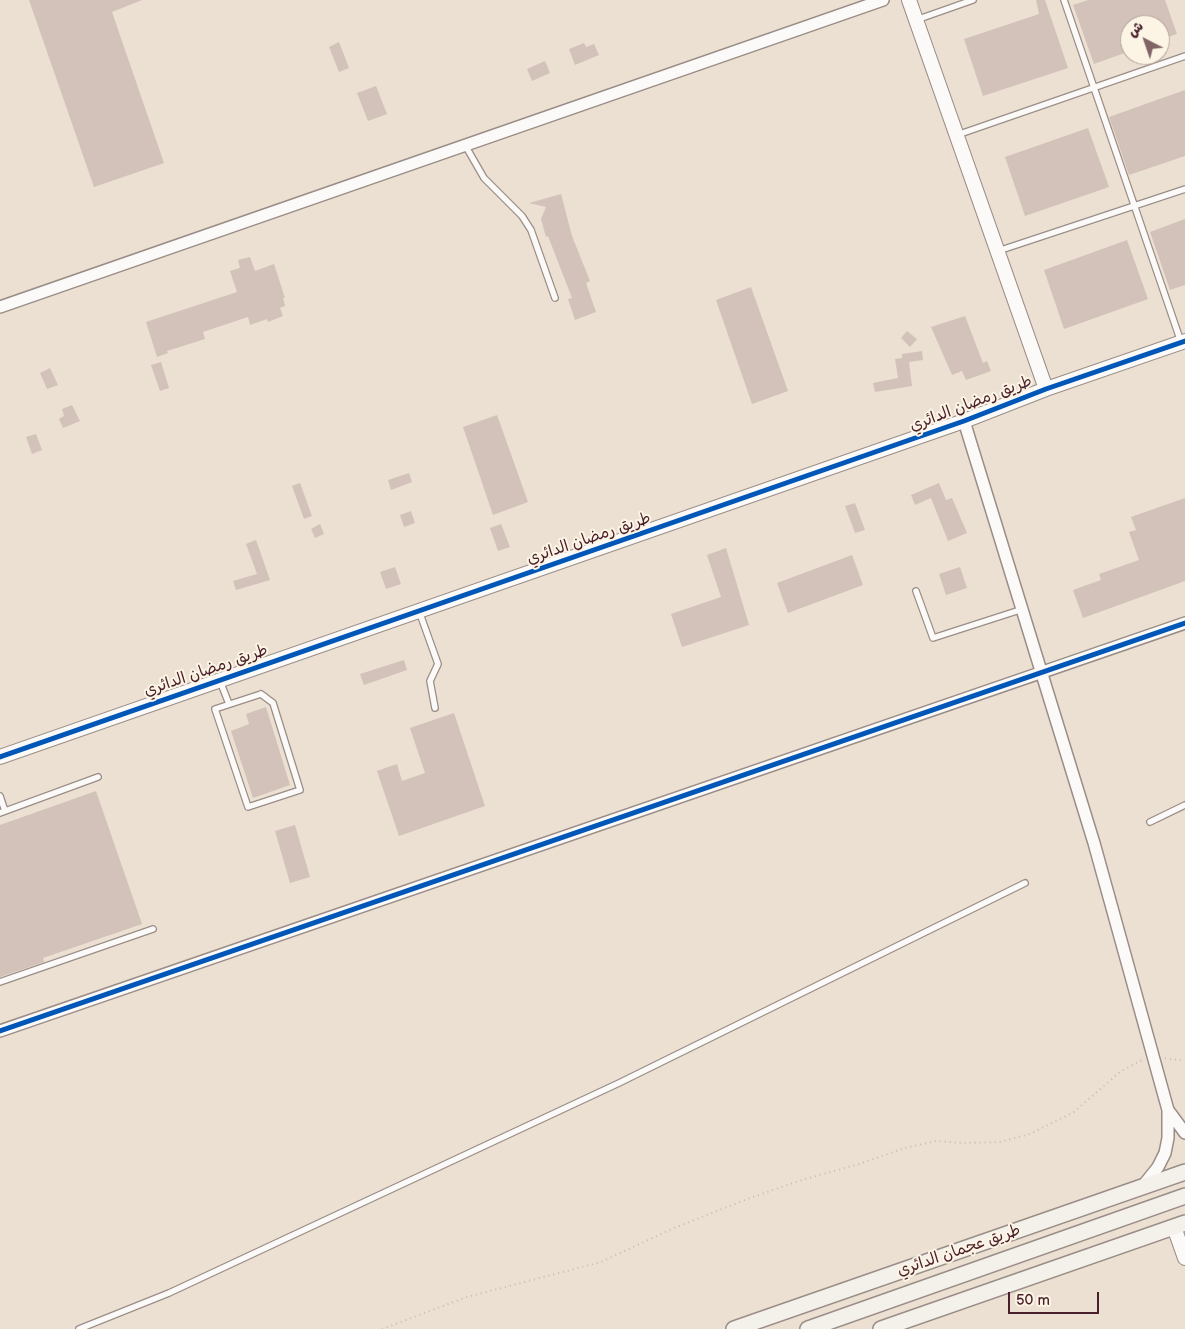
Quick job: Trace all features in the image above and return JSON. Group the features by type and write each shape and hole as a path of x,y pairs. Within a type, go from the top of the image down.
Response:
{"main road":[{"name":"طريق عجمان الدائري","path":"734,1329 1185,1172"},
{"name":"طريق عجمان الدائري","path":"808,1329 1185,1196"},
{"path":"881,1329 1180,1225"}],"street":[{"path":"0,307 883,0"},
{"path":"910,0 1046,389"},
{"name":"طريق رمضان الدائري","path":"0,757 964,421 1046,389 1183,341"},
{"path":"964,421 1094,843 1168,1110 1168,1138 1165,1153 1158,1167 1142,1187"},
{"path":"0,1031 1185,623"},
{"path":"1168,1110 1185,1133"},
{"path":"1180,1225 1185,1258"}],"lane":[{"path":"916,20 973,0"},
{"path":"1064,0 1134,206 1183,341"},
{"path":"957,135 1185,56"},
{"path":"465,145 484,178 522,216 531,230 555,298"},
{"path":"998,251 1185,189"},
{"path":"916,591 933,638 1023,609"},
{"path":"420,611 438,664 430,681 436,708"},
{"path":"220,679 229,704"},
{"path":"261,694 273,702 300,790 248,807 215,709 229,704 261,694"},
{"path":"0,796 3,812 98,778"},
{"path":"1150,822 1185,805"},
{"path":"79,1329 169,1293 558,1112 1025,883"},
{"path":"0,982 153,929"}],"path":[{"path":"382,1329 467,1297 601,1262 674,1228 750,1198 904,1148 936,1141 964,1144 1000,1142 1030,1134 1074,1112 1121,1071 1152,1055 1185,1061"}],"building":[{"path":"29,0 142,0 112,12 164,163 94,187"},
{"path":"1036,0 1045,0 1068,68 983,96 964,39 1039,14"},
{"path":"1088,0 1165,0 1177,34 1170,36 1170,15 1120,15 1120,55 1094,64 1073,5"},
{"path":"339,42 349,68 339,72 329,47"},
{"path":"584,43 586,47 594,44 599,55 575,65 569,49"},
{"path":"545,61 550,73 532,81 527,69"},
{"path":"376,86 387,114 368,121 357,93"},
{"path":"1185,90 1185,156 1129,175 1109,117"},
{"path":"1088,128 1109,187 1025,216 1005,157"},
{"path":"561,194 572,236 590,281 586,283 596,312 575,320 568,299 572,298 548,236 546,237 541,219 546,207 529,203"},
{"path":"1185,219 1185,285 1170,290 1150,232"},
{"path":"1127,240 1148,299 1064,329 1044,270"},
{"path":"250,257 255,271 274,264 285,298 283,298 285,306 280,308 283,316 268,322 267,319 250,325 248,317 203,332 205,339 167,351 168,353 157,357 146,322 237,292 230,271 240,268 238,260"},
{"path":"751,287 788,391 752,404 716,300"},
{"path":"965,316 983,363 987,361 991,371 966,380 962,371 952,375 931,327"},
{"path":"907,331 917,339 910,347 901,338"},
{"path":"922,351 923,360 909,362 912,386 875,392 873,383 898,378 895,359 902,358 902,354"},
{"path":"161,362 169,388 160,391 151,365"},
{"path":"50,368 58,385 47,389 40,373"},
{"path":"72,405 80,421 63,428 59,419 64,416 62,409"},
{"path":"497,415 528,502 493,515 463,427"},
{"path":"36,434 42,450 32,454 26,437"},
{"path":"409,473 412,482 391,490 388,480"},
{"path":"300,483 312,516 304,519 292,486"},
{"path":"939,483 946,500 952,498 967,533 948,541 931,498 915,505 911,495"},
{"path":"1185,498 1185,581 1083,618 1073,590 1101,580 1099,574 1139,560 1129,532 1136,530 1131,517"},
{"path":"855,503 865,530 855,533 845,506"},
{"path":"411,511 415,523 404,527 400,515"},
{"path":"320,524 324,534 315,538 311,529"},
{"path":"501,524 510,547 498,551 490,528"},
{"path":"256,540 270,580 236,590 233,581 257,574 246,544"},
{"path":"726,548 749,625 682,647 671,614 721,597 707,555"},
{"path":"852,555 863,585 788,613 777,583"},
{"path":"395,567 401,584 386,589 380,572"},
{"path":"960,567 967,588 946,595 939,574"},
{"path":"404,660 407,670 364,685 360,674"},
{"path":"266,707 290,785 253,798 231,731 249,724 246,714"},
{"path":"454,713 485,806 399,836 377,771 397,764 402,781 425,773 410,728"},
{"path":"96,791 142,924 43,958 44,962 0,977 0,825"},
{"path":"295,825 310,877 290,883 275,831"}],"cycle path":[{"path":"0,757 964,421 1046,389 1185,341"},
{"path":"0,1031 1185,623"}]}
